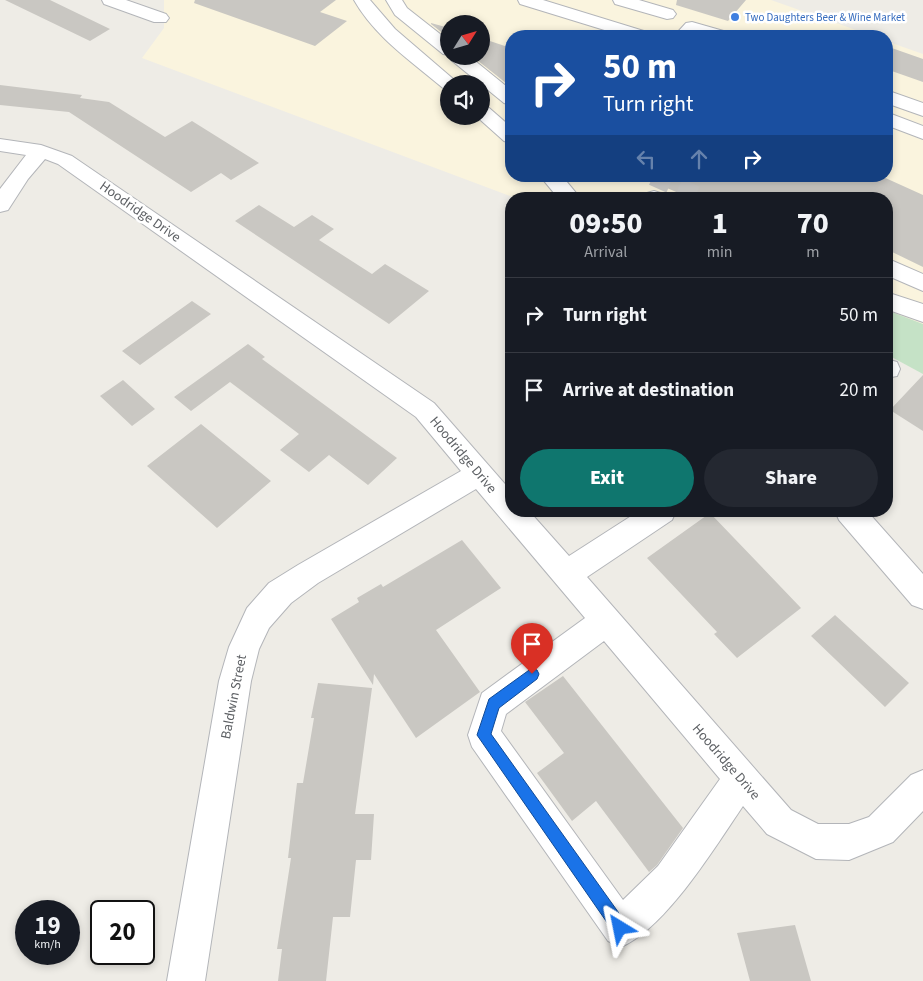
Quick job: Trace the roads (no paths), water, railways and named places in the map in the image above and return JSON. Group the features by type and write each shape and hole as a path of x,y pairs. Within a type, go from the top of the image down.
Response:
{"street":[{"path":"110,0 160,18"},
{"path":"362,0 366,10 379,23 440,75"},
{"path":"394,0 400,11 440,43"},
{"path":"526,0 561,5 626,30"},
{"path":"621,0 667,14"},
{"path":"656,30 667,14 681,0"},
{"path":"689,30 692,27 702,30"},
{"path":"468,65 505,94"},
{"path":"893,91 923,110"},
{"path":"490,119 505,132"},
{"path":"893,121 923,133"},
{"name":"Hoodridge Drive","path":"0,145 41,151 65,160 425,410 505,505"},
{"path":"0,205 21,174 41,151"},
{"path":"893,269 923,283"},
{"path":"893,302 923,313"},
{"name":"Baldwin Street","path":"186,981 235,681 244,647 258,618 280,593 308,574 479,474"},
{"name":"Hoodridge Drive","path":"516,517 604,622 779,822 816,841 849,842 881,830 923,787"},
{"path":"565,575 653,517"},
{"path":"854,517 923,595"},
{"path":"894,562 923,562"},
{"path":"604,622 493,704 484,735 620,928 671,879 742,779"}],"tunnel":[{"path":"666,182 688,192"}],"place":[{"name":"Two Daughters Beer & Wine Market","path":"735,17"}]}
